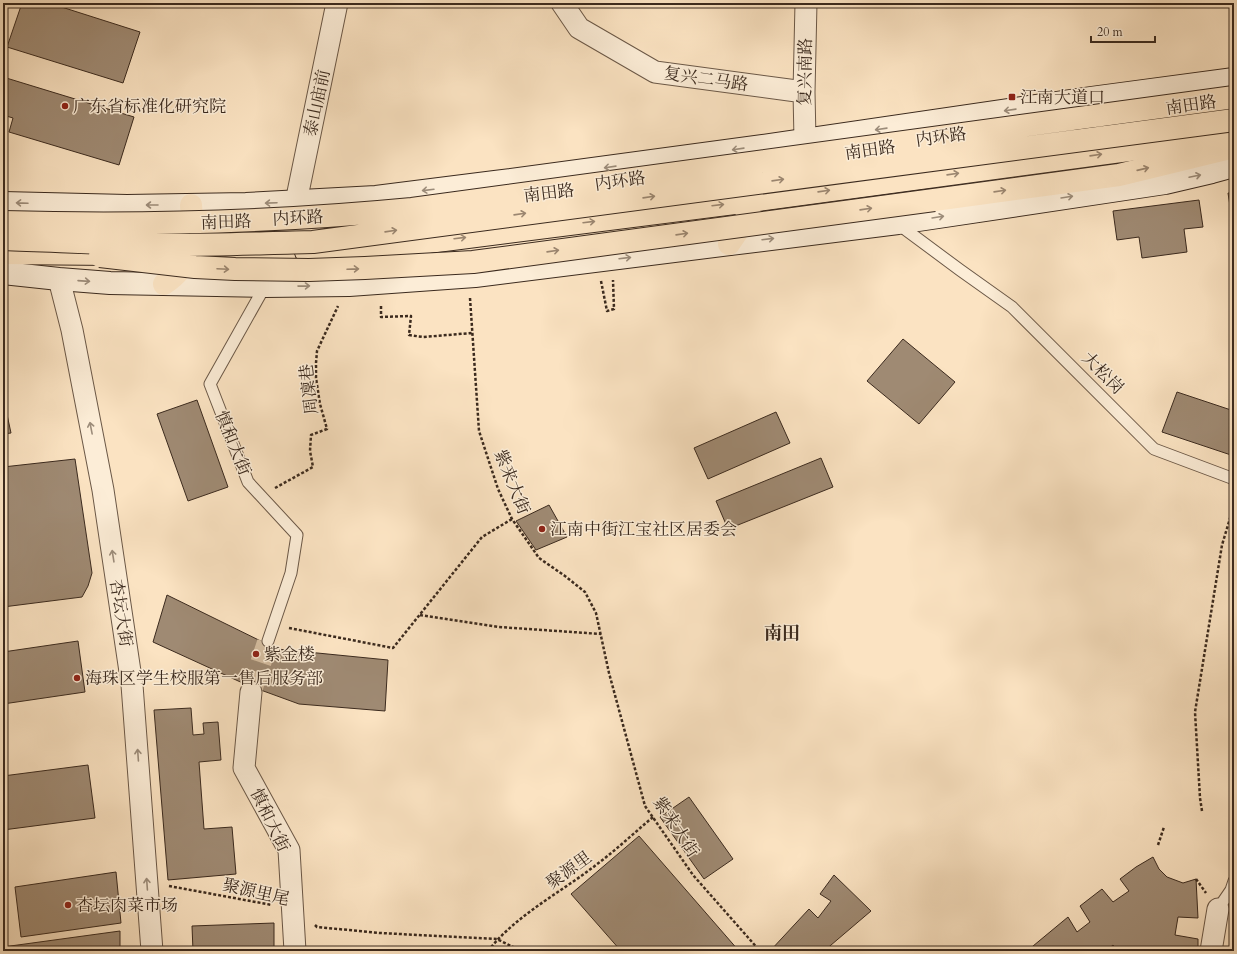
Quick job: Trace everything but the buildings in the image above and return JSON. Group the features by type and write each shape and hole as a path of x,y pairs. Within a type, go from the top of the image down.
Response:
{"main road":[{"path":"3,202 119,206 192,214 296,202 376,197 805,140 1091,98 1173,97 1234,80"},
{"name":"南田路","path":"3,222 54,224 192,214 240,222 360,216 436,208 758,166 1173,97 1234,96"},
{"name":"内环路","path":"3,222 107,223 233,221 343,216 412,209 1234,96"},
{"name":"内环路","path":"3,239 116,244 244,244 313,242 1234,120"},
{"name":"南田路","path":"3,253 291,253 421,243 758,200 1136,149 1234,142"},
{"path":"3,246 213,268 295,270 473,262 1120,175 1234,148"},
{"path":"3,273 59,280 110,283 265,286 349,285 422,281 472,286 613,259 898,223 1165,182 1234,166"},
{"path":"436,208 495,182"},
{"path":"729,244 758,200"},
{"path":"164,284 173,279 179,272 188,254 193,235 192,214"},
{"path":"360,216 365,248 422,281"},
{"path":"421,243 472,286"}],"street":[{"name":"泰山庙前","path":"296,202 337,3"},
{"name":"复兴二马路","path":"562,3 579,28 655,72 804,92"},
{"name":"复兴南路","path":"805,140 804,92 806,3"},
{"name":"杏坛大街","path":"59,280 72,330 103,490 132,685 152,951"},
{"name":"慎和大街","path":"251,692 244,768 289,850 295,951"},
{"path":"1212,951 1218,909"}],"lane":[{"name":"大松岗","path":"898,223 1012,307 1154,449 1234,479"},
{"name":"慎和大街","path":"265,286 210,384 248,482 297,535 291,573 268,641"},
{"path":"1218,909 1231,890 1234,881"}],"path":[{"path":"600,280 607,311 614,309 613,259"},
{"name":"紫来大街","path":"472,286 472,333 479,431 498,489 512,520 539,558 585,592 596,613 609,673 645,806 693,876 760,951"},
{"name":"周凜巷","path":"261,496 313,466 310,451 311,435 327,429 320,404 316,378 316,363 317,351 338,304 331,305"},
{"path":"375,306 382,306 382,317 411,316 409,335 423,337 472,333"},
{"path":"1202,811 1195,712 1222,545 1234,505"},
{"path":"274,626 394,648 482,537 512,520"},
{"path":"420,615 499,627 601,634"},
{"name":"聚源里","path":"488,951 497,939 516,922 597,865 653,817"},
{"path":"1158,845 1164,827"},
{"name":"聚源里尾","path":"147,882 270,905 292,912 317,926 380,932 497,939"},
{"path":"497,939 521,951"}],"tunnel":[{"path":"251,692 268,641"}],"place":[{"name":"江南大道口","path":"1012,97"},
{"name":"广东省标准化研究院","path":"65,106"},
{"name":"江南中街江宝社区居委会","path":"542,529"},
{"name":"紫金楼","path":"256,654"},
{"name":"海珠区学生校服第一售后服务部","path":"77,678"},
{"name":"杏坛肉菜市场","path":"68,905"}],"district":[{"name":"南田","path":"782,633"}]}
